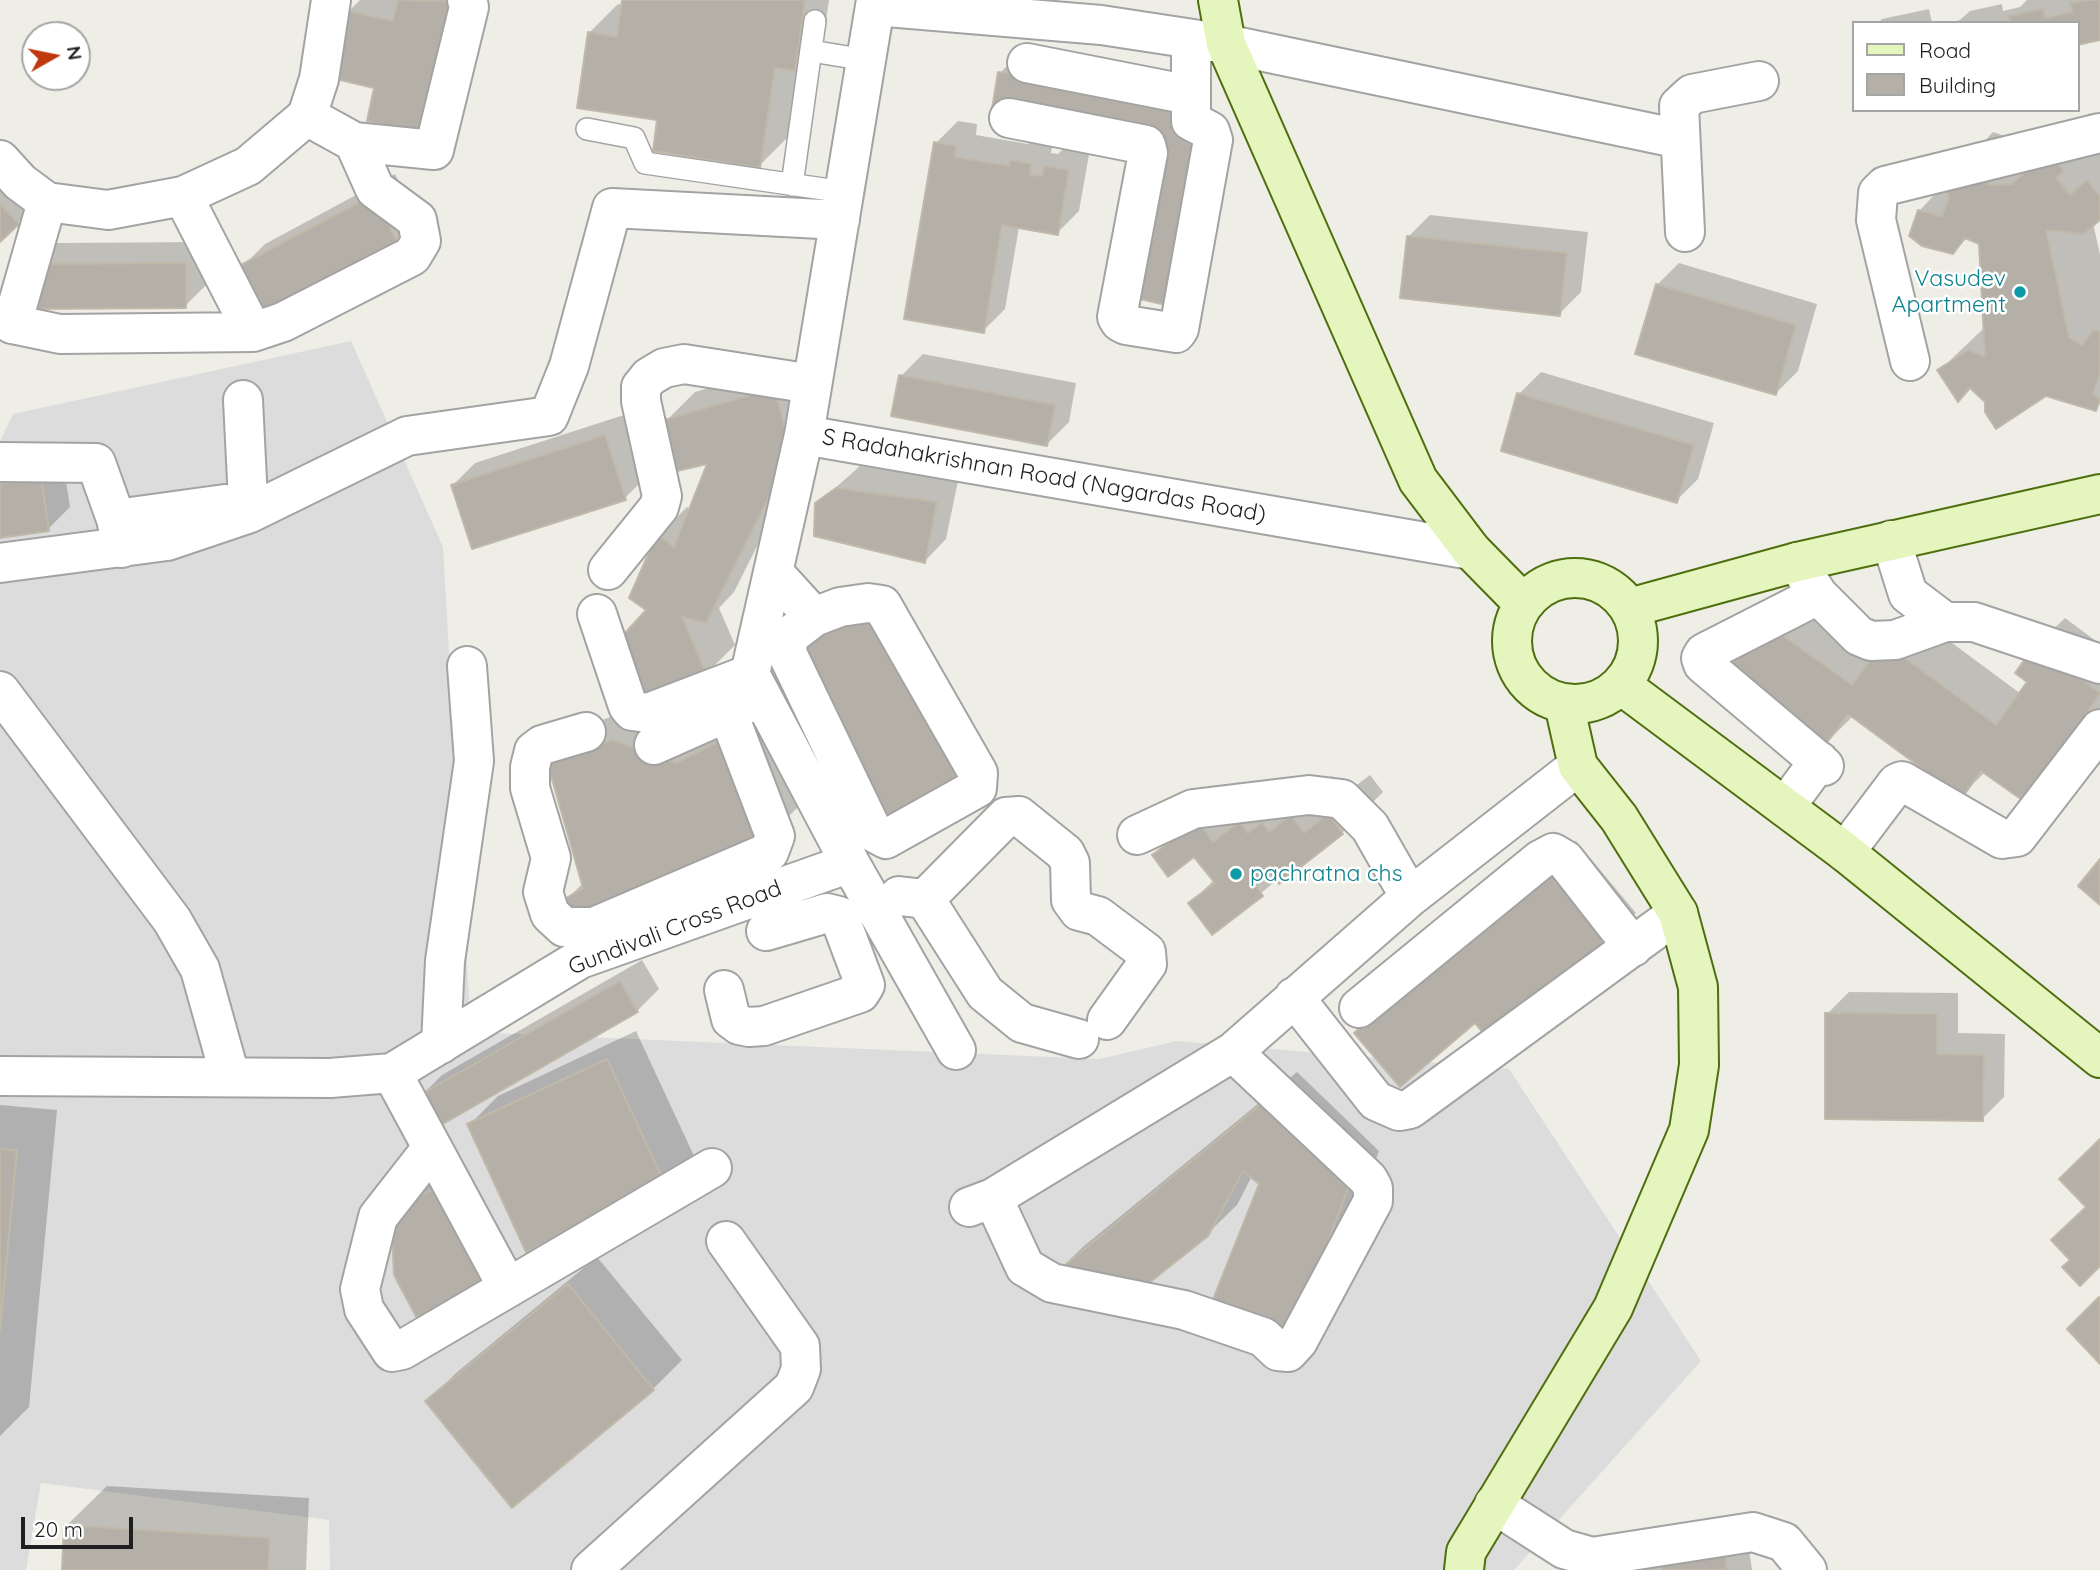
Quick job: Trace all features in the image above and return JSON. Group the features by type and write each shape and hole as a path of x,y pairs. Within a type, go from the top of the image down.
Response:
{"street":[{"path":"0,160 20,182 47,202 108,210 183,196 248,166 307,116 319,79 331,0"},
{"path":"307,116 354,142 434,150 469,7 467,0"},
{"path":"1009,118 1146,145 1148,153 1117,317 1126,326 1171,334 1179,330 1213,140 1210,131 1191,121 1190,95 1209,41 1218,0"},
{"path":"875,3 1101,25 1209,41 1680,139"},
{"name":"S Radahakrishnan Road (Nagardas Road)","path":"875,3 804,435 1471,550"},
{"path":"1209,41 1418,480 1471,550 1523,603"},
{"path":"1027,63 1190,95"},
{"path":"1685,232 1679,106 1692,94 1759,80"},
{"path":"1910,361 1874,211 1878,193 1885,186 2100,133"},
{"path":"47,202 6,320 60,334 253,332 283,322 412,256 419,248 421,242 417,220 375,189 354,142"},
{"path":"183,196 253,332"},
{"path":"0,563 119,533 167,541 407,436 549,416 569,366 612,208 842,206"},
{"path":"608,570 659,507 662,496 640,401 641,387 649,377 664,368 684,364 812,384"},
{"path":"243,400 249,507"},
{"path":"804,435 785,488 772,560 757,685 858,878 952,1042 998,1003"},
{"path":"0,462 96,463 119,533"},
{"path":"1629,608 1797,562 2100,494"},
{"path":"1891,540 1898,570 1908,594 1945,622"},
{"path":"772,560 814,617"},
{"path":"748,618 772,560"},
{"path":"1797,562 1818,595 1859,636 1871,642 1895,640 1945,622 1974,622 2100,664"},
{"path":"1578,578 1607,587 1629,608 1636,628 1638,648 1632,667 1621,685 1604,697 1584,704 1564,704 1543,696 1527,683 1516,665 1511,644 1514,623 1523,603 1539,589 1558,580 1578,578"},
{"path":"1785,807 1821,764 1703,664 1701,658 1704,653 1818,595"},
{"path":"868,603 882,605 978,774 977,788 886,839 873,832 787,653 788,637 814,617 840,607 868,603"},
{"path":"597,614 632,711 648,713 757,685"},
{"path":"441,1044 445,961 474,761 467,667"},
{"path":"654,745 728,713 757,685"},
{"path":"1621,685 1845,852 2100,1058"},
{"path":"0,691 172,920 200,968 230,1076"},
{"path":"1464,1570 1466,1552 1613,1308 1689,1130 1699,1065 1698,987 1678,914 1619,818 1578,766 1564,704"},
{"path":"586,732 542,745 534,751 530,767 530,788 551,858 543,892 550,914 564,927 594,927 769,852 775,836 728,713"},
{"path":"1845,852 1897,783 1902,781 2002,839 2017,837 2100,729"},
{"path":"1233,1052 1368,1179 1373,1188 1373,1201 1298,1341 1288,1352 1278,1351 1263,1337 1184,1310 1052,1283 1025,1267 981,1202 1233,1052 1410,897 1578,766"},
{"path":"1137,835 1193,809 1309,794 1342,799 1370,827 1410,897"},
{"path":"858,878 925,899 985,993 1022,1023 1093,1030 1147,964 1146,952 1098,916 1079,911 1071,900 1070,863 1065,853 1019,816 1006,817 925,899"},
{"path":"1359,1009 1540,860 1553,853 1565,860 1633,947"},
{"name":"Gundivali Cross Road","path":"0,1076 330,1078 392,1073 580,959 767,915 858,878"},
{"path":"724,990 731,1019 739,1025 764,1026 860,993 864,985 839,916 827,913 767,915"},
{"path":"1294,997 1376,1101 1399,1111 1419,1106 1678,914"},
{"path":"859,968 900,949"},
{"path":"392,1073 508,1288"},
{"path":"432,1148 378,1217 360,1289 365,1309 388,1350 398,1352 712,1168"},
{"path":"591,1570 794,1387 801,1370 800,1346 726,1241"},
{"path":"1494,1504 1564,1549 1592,1557 1753,1532 1784,1542 1807,1570"}],"lane":[{"path":"792,185 815,21"},
{"path":"811,51 866,60"},
{"path":"587,129 634,138 645,163 792,185 842,206"}],"shaded area":[{"path":"351,341 443,547 471,1032 1099,1059 1177,1041 1509,1069 1701,1361 1514,1570 330,1570 329,1520 41,1483 26,1570 0,1570 0,441 13,414"}],"building":[{"path":"398,0 450,1 421,134 367,121 374,88 332,78 347,11 393,21"},
{"path":"622,0 805,0 795,71 775,68 760,168 653,151 657,120 577,108 588,32 617,37"},
{"path":"2100,0 2100,40 2079,45 2079,21 2010,21 2009,16 2043,9 2045,18 2072,12 2070,3"},
{"path":"998,72 1188,102 1185,142 1199,146 1179,308 1123,295 1153,141 992,109"},
{"path":"934,142 956,146 955,157 1009,166 1010,160 1031,164 1030,175 1042,176 1044,166 1069,170 1058,235 1002,225 984,333 904,319"},
{"name":"Vasudev Apartment","path":"2048,152 2064,171 2056,178 2070,195 2087,180 2100,196 2100,220 2084,234 2046,230 2069,337 2082,346 2093,330 2100,332 2100,373 2093,394 2100,399 2096,411 2046,396 1996,429 1985,412 1985,402 1970,388 1958,402 1937,370 1969,350 1985,357 1979,244 1965,238 1953,254 1922,246 1909,236 1918,210 1942,217 1949,197 1942,181 1951,171 1990,185 2012,184"},
{"path":"373,195 399,245 268,316 241,265"},
{"path":"0,204 19,224 0,242"},
{"path":"1407,236 1567,253 1560,316 1400,298"},
{"path":"186,263 186,308 34,309 33,264"},
{"path":"1656,284 1796,325 1776,395 1635,354"},
{"path":"899,375 1055,405 1047,446 891,416"},
{"path":"774,388 792,451 706,623 682,617 707,675 650,710 616,643 646,610 629,598 657,534 674,547 707,464 677,471 665,420"},
{"path":"1517,393 1694,445 1677,503 1501,451"},
{"path":"605,435 626,500 472,549 451,485"},
{"path":"41,477 49,531 0,538 0,484"},
{"path":"836,488 937,502 925,563 814,536 815,503"},
{"path":"867,613 968,782 886,826 796,649"},
{"path":"1768,625 1852,685 1883,642 1996,725 2027,682 2015,673 2035,645 2100,693 2083,719 2095,728 2025,802 1981,771 1962,798 1848,714 1823,748 1715,669"},
{"path":"724,739 766,841 569,921 563,900 583,888 548,765 612,740 676,763"},
{"name":"pachratna chs","path":"1328,814 1343,834 1279,884 1268,870 1253,882 1263,896 1212,935 1188,903 1215,883 1194,857 1168,877 1152,855 1197,821 1213,842 1239,822 1248,833 1262,822 1269,832 1291,815 1304,833"},
{"path":"2100,859 2100,905 2078,886"},
{"path":"1546,868 1609,943 1491,1043 1475,1023 1400,1087 1354,1033"},
{"path":"620,981 638,1012 436,1128 418,1096"},
{"path":"1825,1013 1937,1014 1937,1054 1984,1055 1983,1121 1825,1119"},
{"path":"607,1059 666,1186 526,1252 467,1124"},
{"path":"1267,1099 1351,1180 1294,1332 1212,1302 1259,1184 1243,1171 1208,1236 1144,1287 1053,1275"},
{"path":"2100,1139 2100,1266 2080,1286 2062,1267 2070,1260 2051,1240 2086,1207 2059,1179"},
{"path":"0,1149 17,1150 0,1332"},
{"path":"440,1186 488,1287 420,1324 394,1275 391,1210"},
{"path":"568,1284 654,1390 512,1508 425,1401"},
{"path":"2100,1298 2100,1364 2067,1329"},
{"path":"64,1525 270,1538 268,1570 62,1570"},
{"path":"1724,1542 1727,1570 1662,1570 1659,1550"}],"place":[{"name":"Vasudev Apartment","path":"2020,292"},
{"name":"pachratna chs","path":"1236,874"}]}
